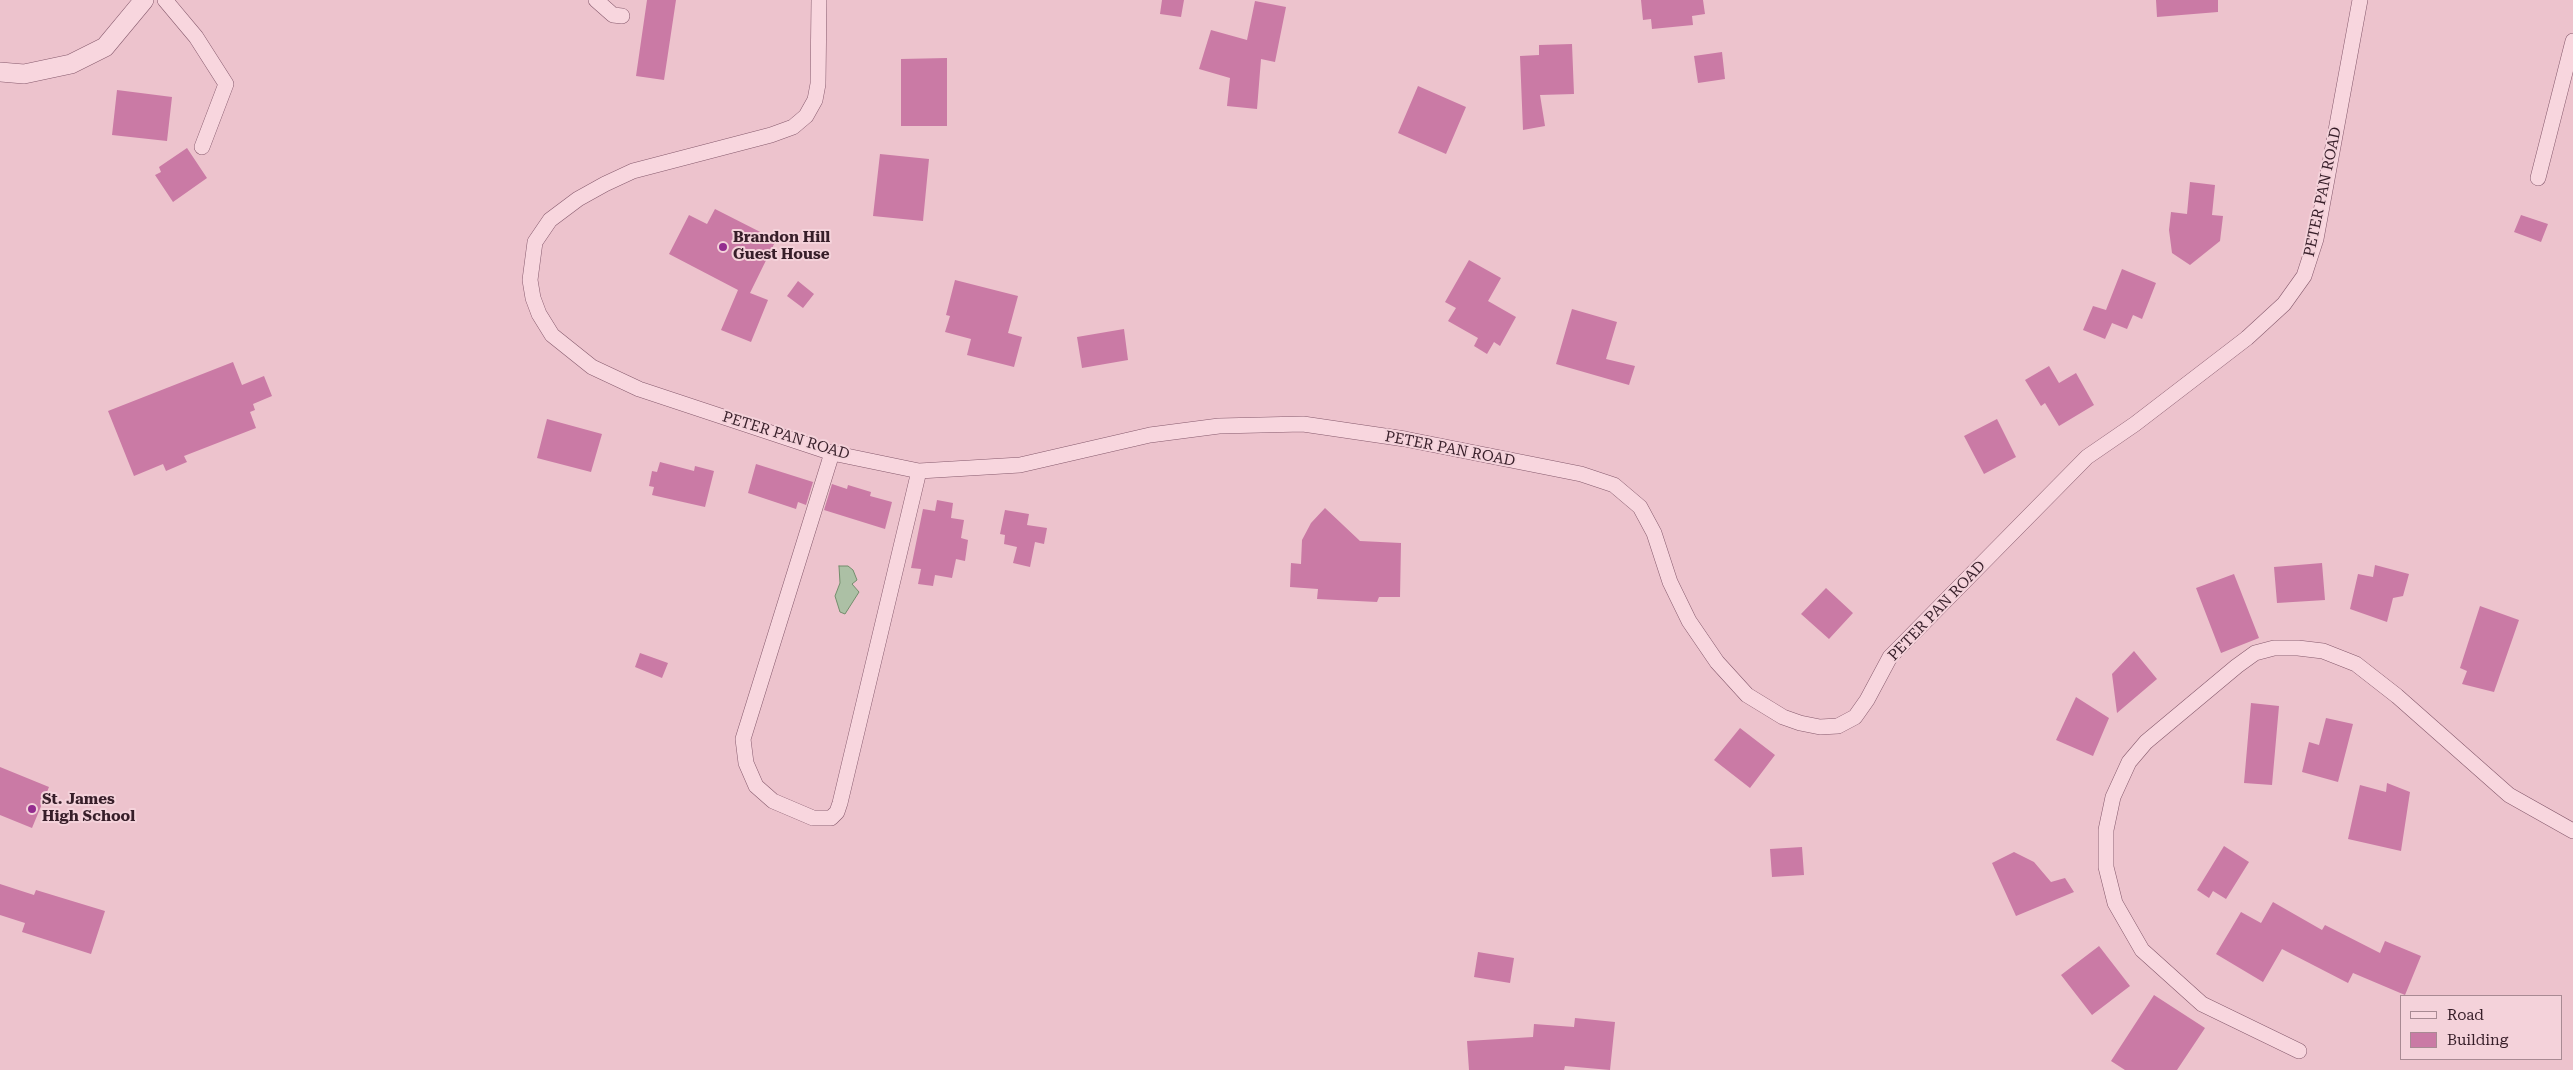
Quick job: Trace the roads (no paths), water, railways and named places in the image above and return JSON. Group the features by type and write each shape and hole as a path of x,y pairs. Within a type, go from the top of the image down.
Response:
{"street":[{"path":"0,72 24,74 71,64 105,47 144,0"},
{"path":"164,0 196,37 226,84 202,148"},
{"path":"596,0 613,15 622,16"},
{"name":"PETER PAN ROAD","path":"819,0 818,84 815,100 806,116 793,127 771,135 633,172 578,199 550,220 535,242 530,280 533,298 539,314 552,335 592,368 639,389 832,453 920,471 1020,465 1150,435 1219,426 1303,424 1405,439 1581,474 1614,485 1640,507 1654,533 1670,582 1688,622 1717,662 1746,696 1800,723 1820,727 1838,726 1855,717 1867,700 1890,657 2087,457 2135,424 2239,344 2284,304 2304,276 2316,239 2360,0"},
{"path":"2538,178 2573,41"},
{"path":"832,453 743,739 746,763 756,786 773,801 813,818 831,818 840,803 920,471"},
{"path":"2299,1051 2202,1004 2142,950 2115,903 2106,867 2108,822 2113,797 2129,762 2146,742 2237,666 2256,653 2274,648 2323,651 2356,664 2397,696 2509,795 2573,831"}],"place":[{"name":"Brandon Hill Guest House","path":"723,247"},
{"name":"St. James High School","path":"32,809"}]}
